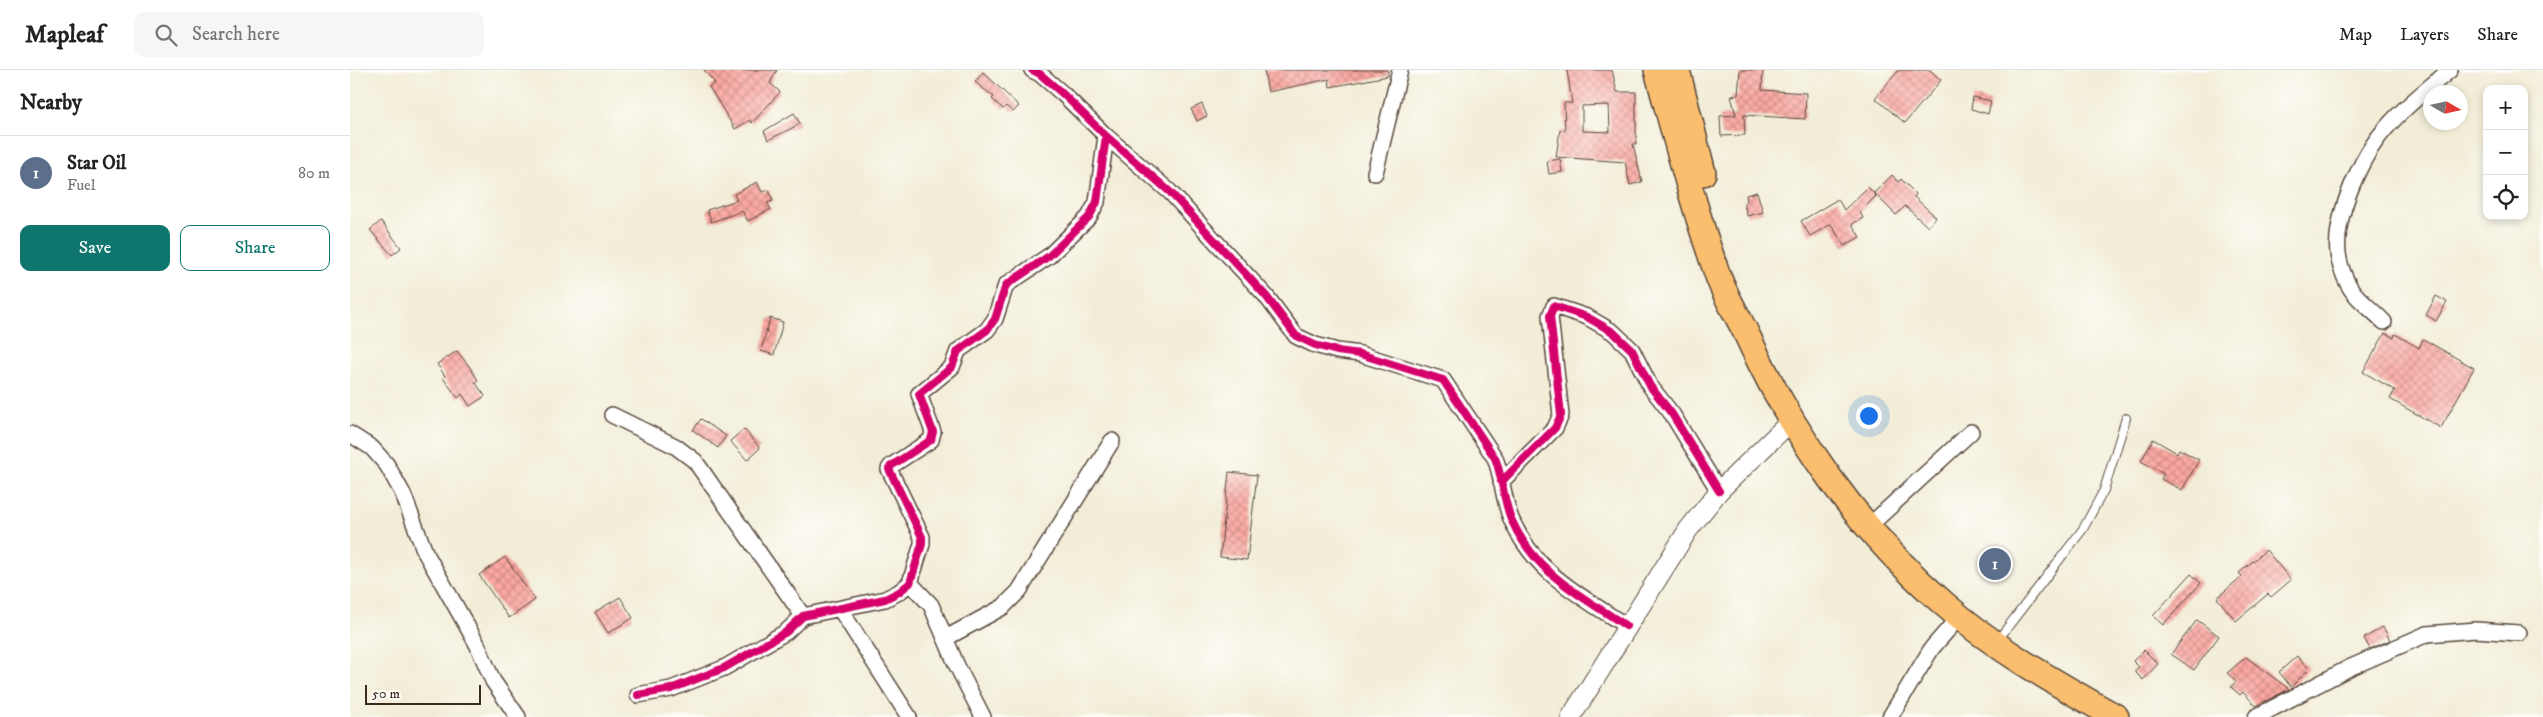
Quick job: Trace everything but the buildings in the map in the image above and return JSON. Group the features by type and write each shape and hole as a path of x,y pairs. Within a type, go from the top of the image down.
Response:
{"highway":[{"path":"1657,70 1718,278 1762,367 1792,420 1832,482 1868,527 1903,565 1960,616 1995,643 2042,674 2116,717"},
{"path":"1677,70 1737,314"}],"street":[{"path":"1032,70 1063,94 1106,136 1170,192 1266,296 1296,336 1315,345 1337,351 1360,354 1443,380 1495,458 1500,469 1501,482 1511,519 1525,546 1552,577 1626,626"},
{"path":"1376,173 1400,70"},
{"path":"2384,322 2351,290 2338,253 2340,226 2348,197 2364,161 2377,139 2388,126 2450,70"},
{"path":"638,695 670,689 724,668 786,632 803,616 885,599 910,583 922,544 922,537 890,469 891,466 931,440 933,432 919,394 952,367 958,351 987,330 995,319 1006,285 1049,256 1090,217 1097,202 1106,136"},
{"path":"1501,482 1554,428 1561,415 1550,316 1554,306 1586,317 1613,332 1632,350 1650,386 1672,414 1719,491"},
{"path":"612,415 675,446 695,461 803,616"},
{"path":"1571,717 1626,626 1683,538 1719,491 1792,420"},
{"path":"1868,527 1971,432"},
{"path":"350,434 372,448 387,465 403,494 425,552 477,644 493,680 518,717"},
{"path":"946,638 1003,607 1019,591 1112,441"},
{"path":"910,583 931,605 956,666 983,717"},
{"path":"840,609 910,717"},
{"path":"1890,717 1932,648 1960,616"},
{"path":"2256,717 2349,668 2427,634 2476,630 2519,633"}],"lane":[{"path":"1995,643 2083,528 2104,490 2126,418"}],"cycle path":[{"path":"1032,70 1040,74 1063,94 1106,136 1170,192 1266,296 1296,336 1315,345 1337,351 1360,354 1443,380 1495,458 1512,521 1533,555 1561,582 1626,626"},
{"path":"638,695 671,689 724,668 786,632 803,616 885,599 899,592 910,583 922,544 922,537 889,469 931,440 933,432 919,394 952,367 958,351 987,330 995,319 1006,285 1049,256 1089,217 1097,202 1106,136"},
{"path":"1501,482 1555,428 1561,415 1550,316 1554,306 1587,317 1613,332 1632,350 1650,386 1672,414 1719,491"}],"place":[{"name":"Star Oil","path":"1995,564"}]}
